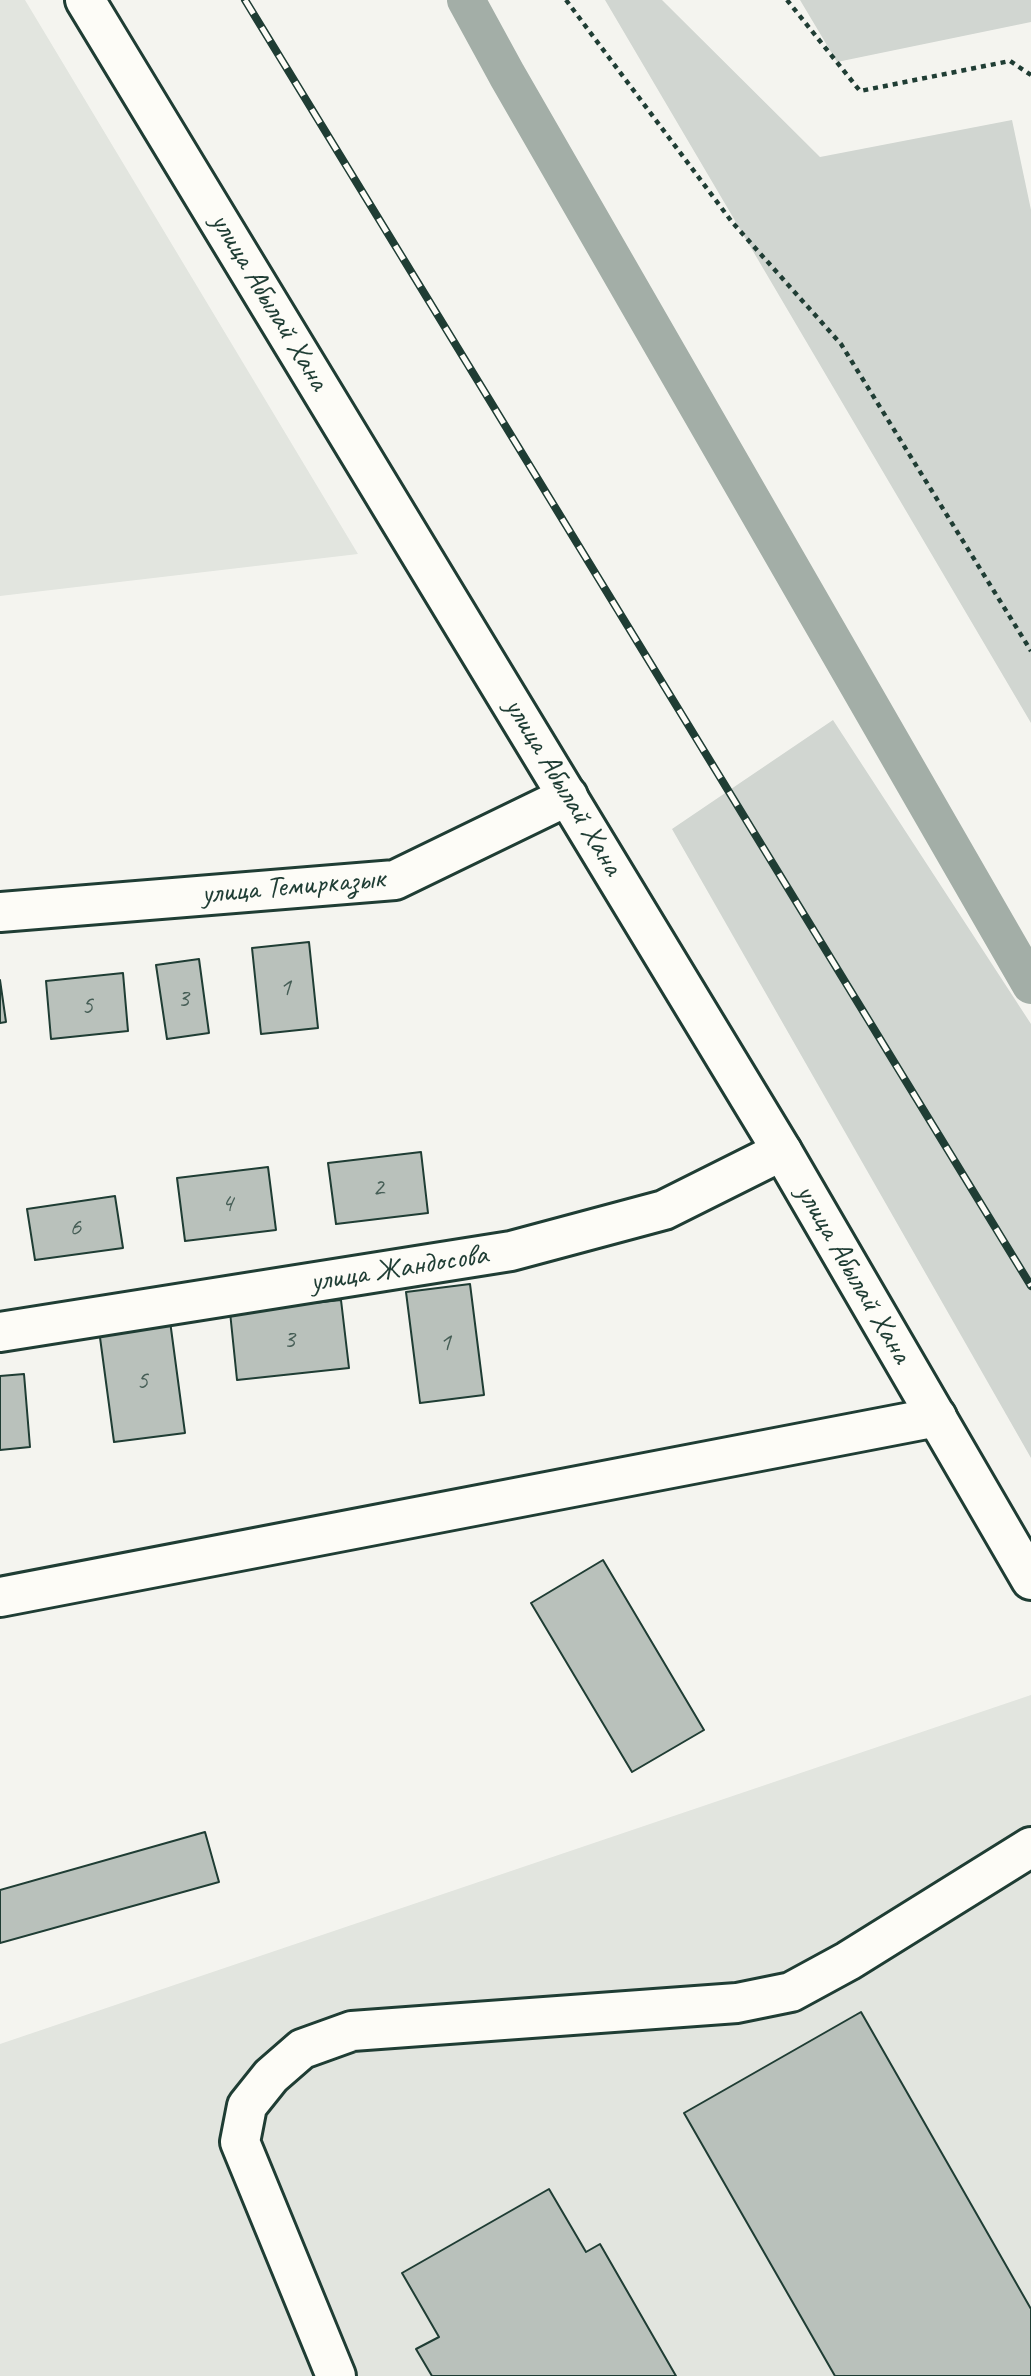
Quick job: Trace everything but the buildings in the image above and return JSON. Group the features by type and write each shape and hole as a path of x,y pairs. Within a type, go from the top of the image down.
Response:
{"main road":[{"name":"улица Абылай Хана","path":"85,0 782,1151 1031,1580"},
{"name":"улица Темирказык","path":"0,912 394,880 568,796"},
{"name":"улица Жандосова","path":"0,1332 511,1251 664,1210 782,1151"},
{"path":"0,1597 937,1417"},
{"path":"336,2376 240,2142 247,2106 271,2076 302,2049 352,2031 737,2003 791,1992 848,1961 1031,1847"}],"path":[{"path":"566,0 732,222 841,344 1031,650"},
{"path":"787,0 860,91 1010,61 1031,75"}],"shaded area":[{"path":"0,0 25,0 358,554 0,596"},
{"path":"605,0 662,0 820,157 1012,120 1031,210 1031,723"},
{"path":"800,0 1031,0 1031,22 837,62"},
{"path":"833,720 1031,1024 1031,1458 672,829"},
{"path":"1031,1695 1031,2376 0,2376 0,2044"}],"waterway":[{"path":"466,0 1031,985"}],"railway":[{"path":"245,0 1031,1286"}]}
